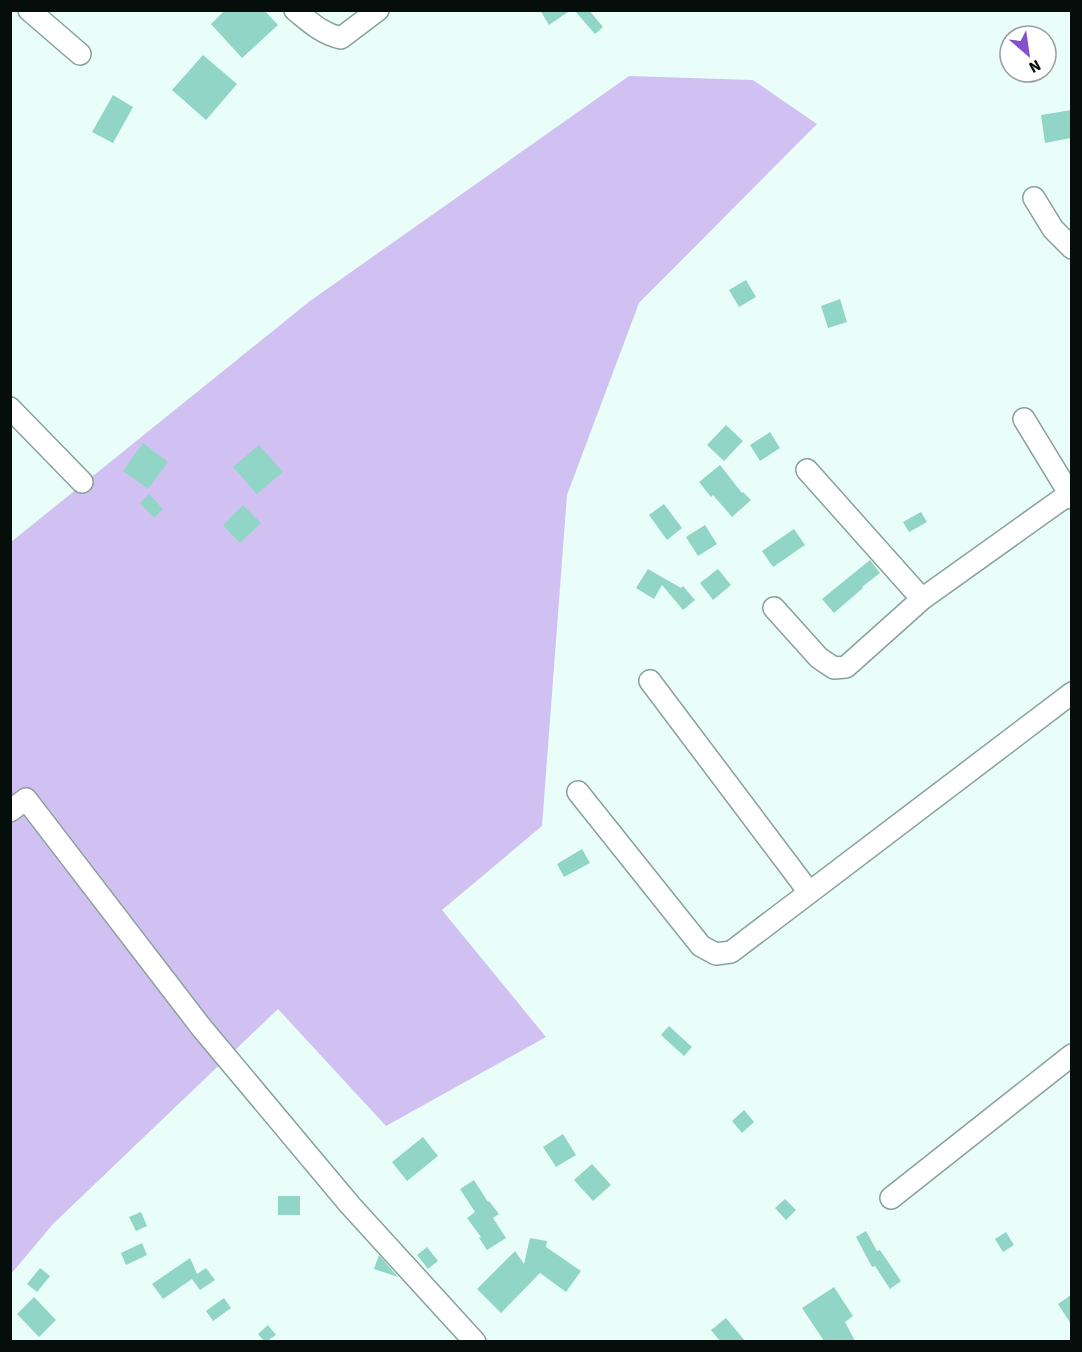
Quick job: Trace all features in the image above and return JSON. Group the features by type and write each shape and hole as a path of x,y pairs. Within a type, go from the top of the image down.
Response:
{"street":[{"path":"29,10 80,54"},
{"path":"295,10 321,31 341,38 378,10"},
{"path":"1034,198 1053,229 1071,248"},
{"path":"10,408 82,482"},
{"path":"774,608 819,658 834,668 846,667 922,598 1070,496 1024,419"},
{"path":"807,470 922,598"},
{"path":"650,681 809,892"},
{"path":"578,792 701,946 716,954 731,952 1071,693"},
{"path":"10,811 26,799 201,1027 351,1205 475,1341"},
{"path":"891,1198 1071,1055"}],"shaded area":[{"path":"629,76 753,80 817,124 639,303 567,495 542,826 442,910 546,1037 386,1126 278,1009 53,1224 11,1274 11,542 310,301"}],"building":[{"path":"225,10 264,10 278,25 242,58 211,24"},
{"path":"540,10 571,10 549,25"},
{"path":"574,10 589,10 603,27 595,34"},
{"path":"203,55 237,84 206,120 172,90"},
{"path":"113,95 133,107 113,143 92,132"},
{"path":"1071,110 1071,138 1045,143 1041,115"},
{"path":"746,280 756,297 739,307 729,290"},
{"path":"840,299 847,322 828,328 821,306"},
{"path":"726,425 743,441 724,461 707,445"},
{"path":"770,432 780,448 760,461 750,445"},
{"path":"143,443 168,462 148,489 123,471"},
{"path":"259,445 283,472 257,494 233,467"},
{"path":"720,465 742,493 751,500 732,517 699,482"},
{"path":"149,494 163,509 154,518 140,503"},
{"path":"664,504 682,528 667,540 649,515"},
{"path":"243,505 261,523 240,543 223,525"},
{"path":"921,512 927,522 909,532 903,522"},
{"path":"705,525 717,544 698,556 686,537"},
{"path":"794,529 805,545 773,567 762,551"},
{"path":"870,560 880,573 834,613 822,599"},
{"path":"648,569 681,588 683,586 695,600 683,610 662,585 654,599 636,588"},
{"path":"718,569 731,585 713,600 700,583"},
{"path":"582,849 590,863 564,877 557,864"},
{"path":"669,1026 692,1047 684,1056 661,1035"},
{"path":"744,1110 754,1122 742,1133 732,1121"},
{"path":"563,1134 576,1155 556,1167 543,1147"},
{"path":"423,1137 438,1156 407,1181 392,1162"},
{"path":"592,1164 611,1185 593,1201 574,1180"},
{"path":"474,1180 499,1214 493,1218 506,1238 487,1250 479,1238 481,1237 467,1218 475,1212 460,1189"},
{"path":"278,1196 300,1196 300,1215 278,1215"},
{"path":"785,1199 796,1210 786,1220 775,1208"},
{"path":"141,1212 147,1226 136,1231 129,1217"},
{"path":"866,1231 877,1251 880,1250 901,1281 890,1289 875,1266 872,1267 856,1237"},
{"path":"1006,1232 1014,1245 1003,1252 995,1239"},
{"path":"530,1238 547,1241 546,1247 581,1271 566,1292 540,1273 501,1313 477,1289 515,1251 524,1264"},
{"path":"142,1243 147,1255 126,1265 121,1253"},
{"path":"427,1247 438,1261 428,1269 417,1255"},
{"path":"379,1255 398,1277 374,1269"},
{"path":"190,1258 197,1274 206,1268 215,1280 200,1290 192,1279 163,1299 152,1284"},
{"path":"40,1268 50,1276 37,1292 27,1284"},
{"path":"834,1287 853,1316 845,1322 855,1341 824,1341 802,1308"},
{"path":"1071,1295 1071,1324 1058,1304"},
{"path":"34,1297 56,1320 39,1337 17,1314"},
{"path":"224,1298 231,1308 213,1321 206,1311"},
{"path":"726,1318 745,1341 720,1341 711,1330"},
{"path":"268,1325 276,1335 264,1341 258,1334"}]}
